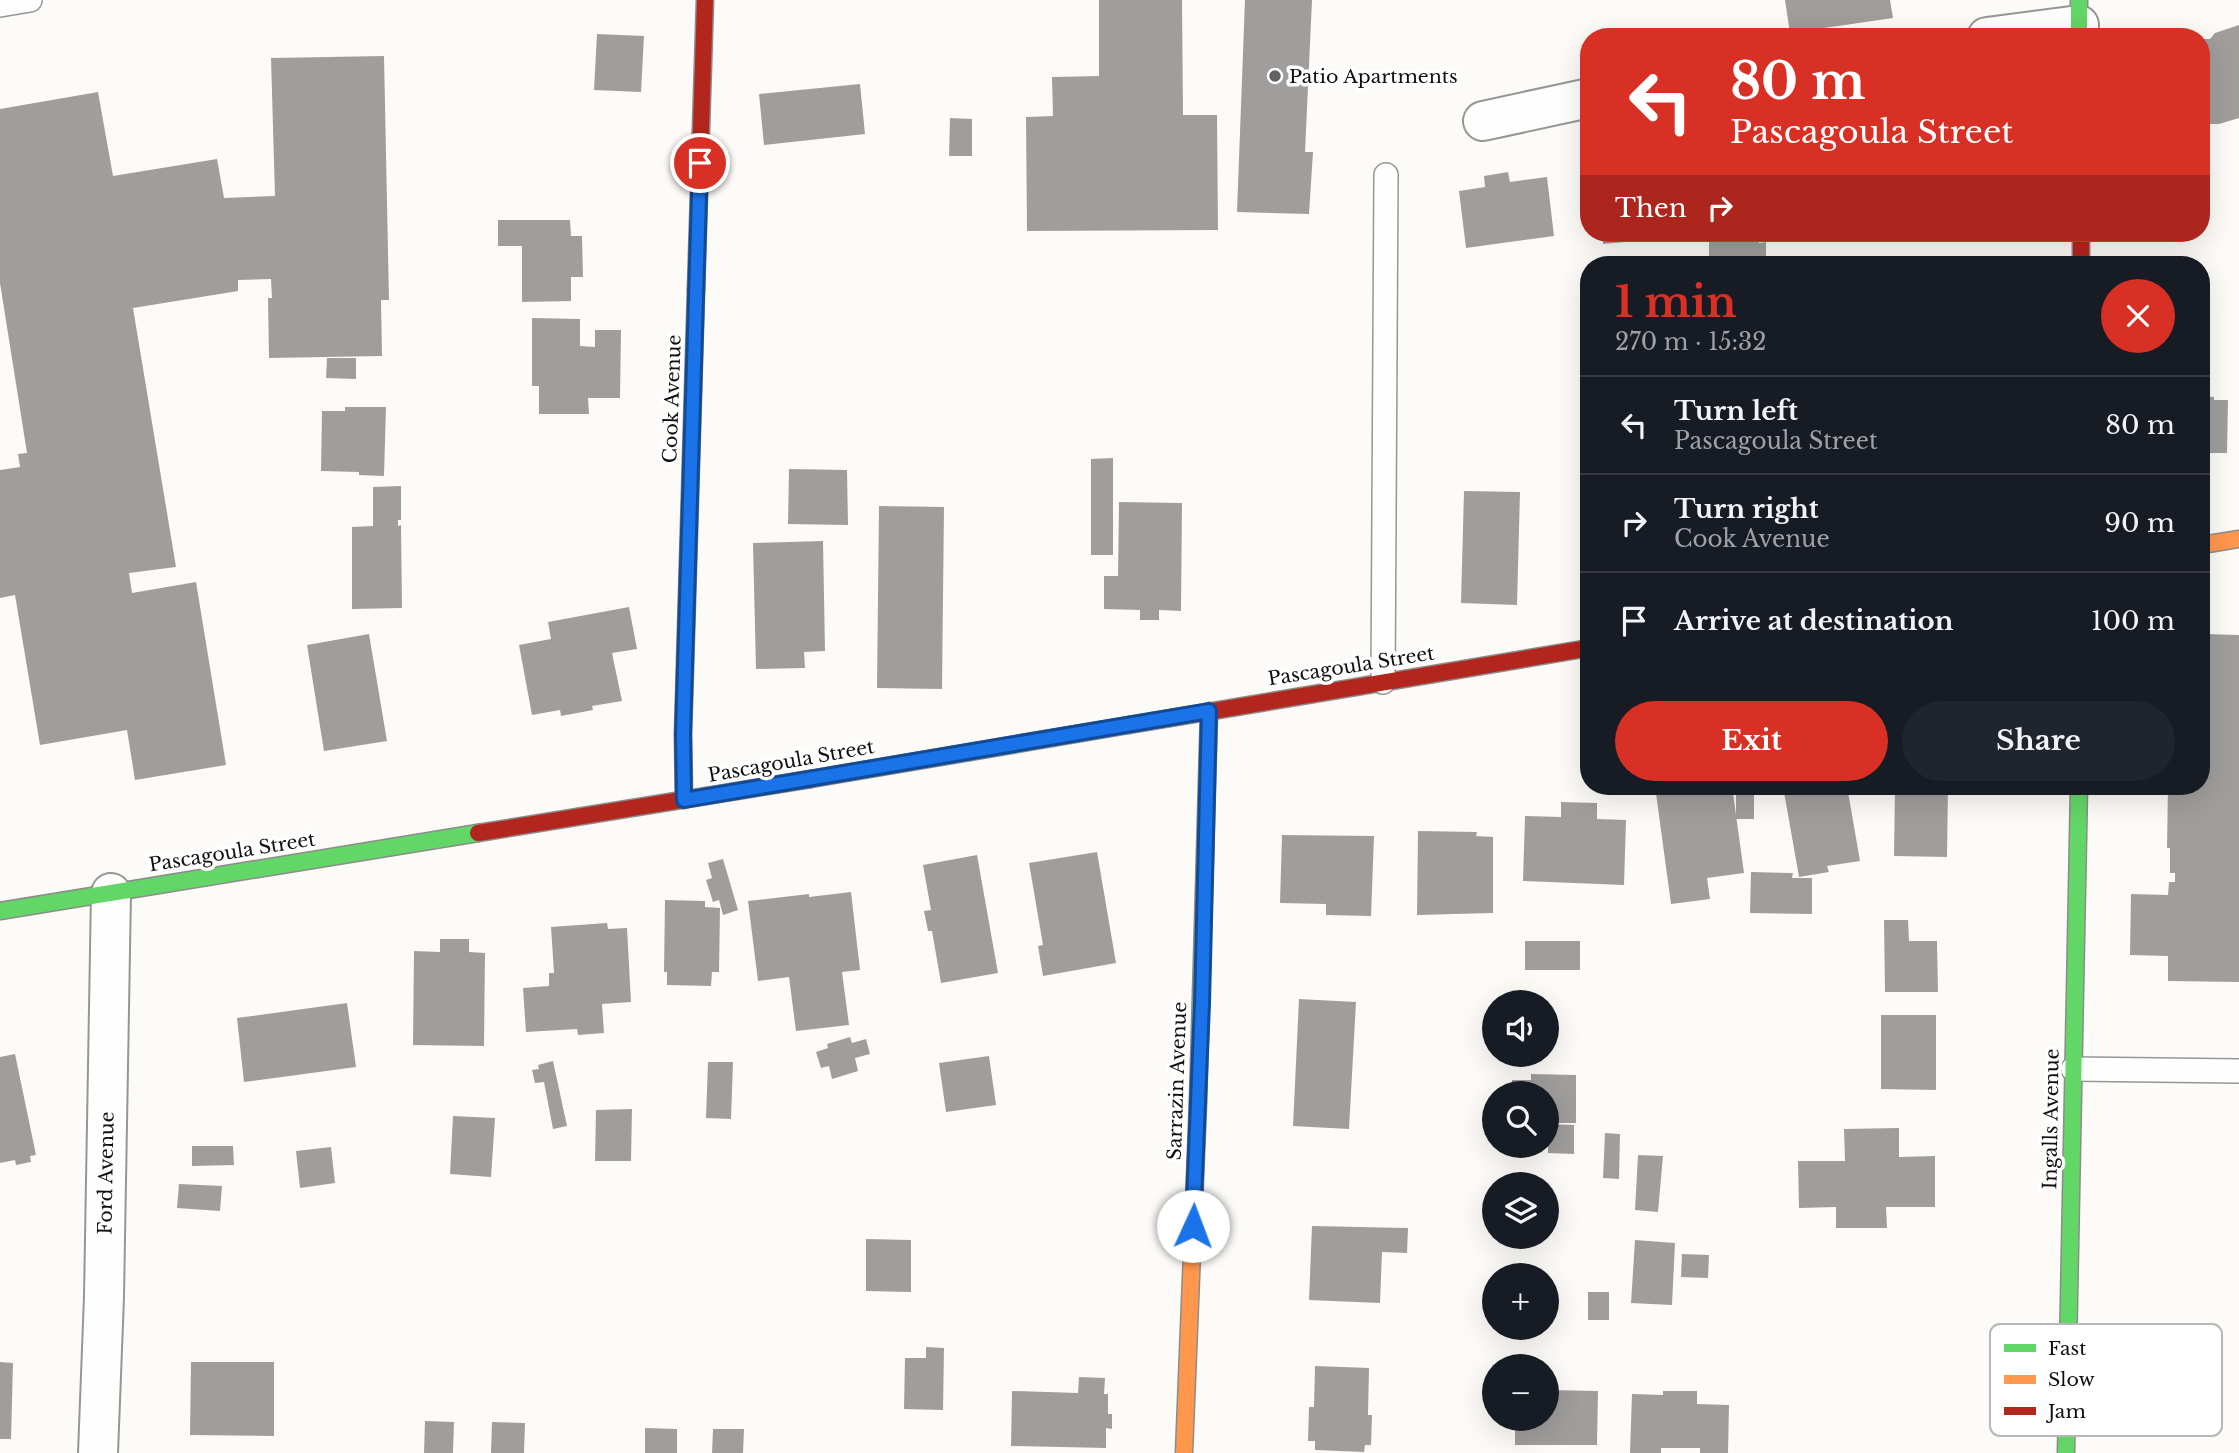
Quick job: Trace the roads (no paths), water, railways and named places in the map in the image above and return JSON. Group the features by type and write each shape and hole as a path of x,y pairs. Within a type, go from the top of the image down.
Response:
{"street":[{"name":"Cook Avenue","path":"684,800 684,706 705,0"},
{"path":"2039,28 2079,21"},
{"path":"1483,121 1580,100"},
{"path":"2210,544 2239,539"},
{"name":"Pascagoula Street","path":"0,911 684,800 1580,649"},
{"name":"Sarrazin Avenue","path":"1184,1453 1202,1003 1209,711"},
{"name":"Ingalls Avenue","path":"2068,1324 2079,795"},
{"name":"Ford Avenue","path":"99,1453 111,893"}],"lane":[{"path":"0,5 30,0"},
{"path":"1383,682 1387,175"},
{"path":"2073,1069 2239,1071"}],"place":[{"name":"Patio Apartments","path":"1275,76"}]}
